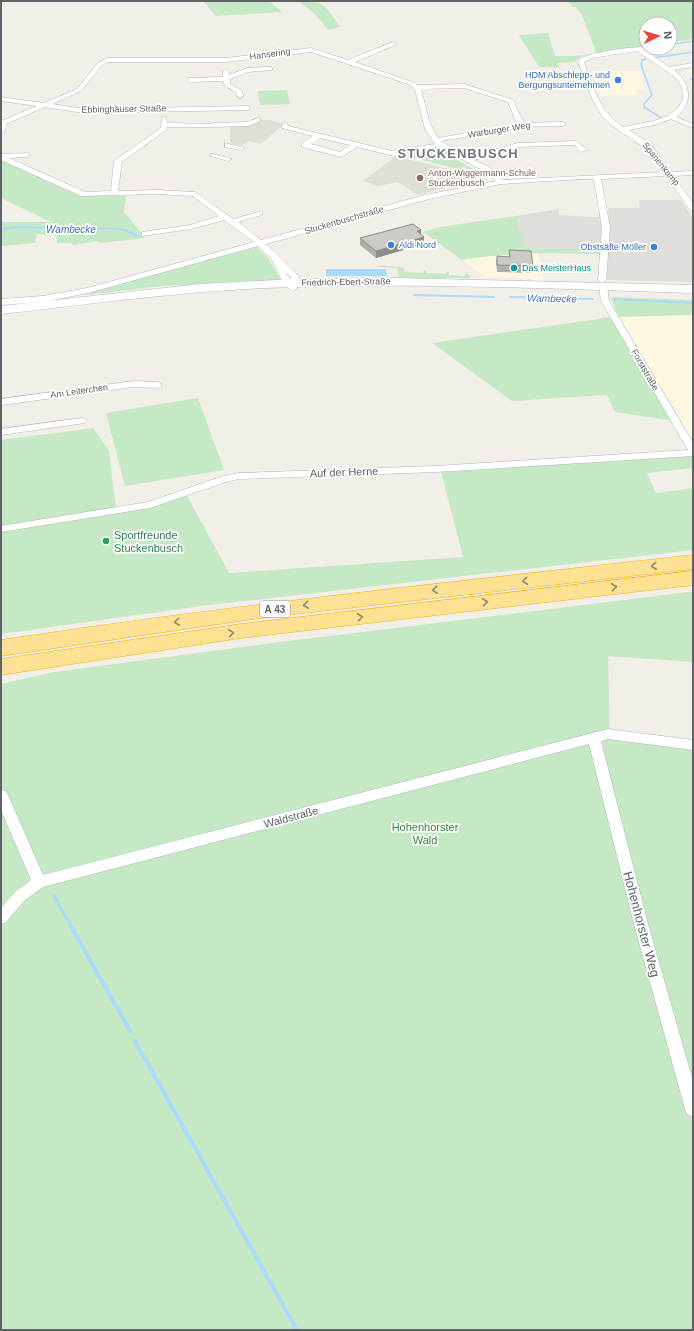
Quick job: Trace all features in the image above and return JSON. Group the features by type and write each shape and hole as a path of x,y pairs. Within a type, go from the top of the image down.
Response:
{"highway":[{"name":"A 43","path":"1,648 77,635 357,598 693,562"},
{"name":"A 43","path":"1,667 241,631 693,578"},
{"path":"1,639 48,633 77,635"},
{"path":"1,677 83,664 150,644"}],"main road":[{"name":"Friedrich-Ebert-Straße","path":"1,313 167,295 292,285"},
{"name":"Friedrich-Ebert-Straße","path":"1,310 201,288 292,285 603,286 693,289"},
{"name":"Friedrich-Ebert-Straße","path":"603,286 693,295"}],"street":[{"path":"350,62 392,44"},
{"name":"Spanenkamp","path":"666,69 639,49 590,56 583,58 581,62 601,112 622,129 644,142 693,208"},
{"name":"Hansering","path":"1,132 2,124 79,90 100,64 106,60 226,60 304,50 317,52 405,80 416,87"},
{"path":"226,60 227,85 239,91 240,96"},
{"path":"666,69 693,65"},
{"path":"622,129 665,120 685,106 691,91 682,81 666,69"},
{"path":"189,80 227,79 247,70 270,70"},
{"path":"196,80 197,72"},
{"path":"501,182 494,175 439,142 431,134 416,87 464,86 511,101 522,126"},
{"name":"Ebbinghäuser Straße","path":"1,98 84,111 248,108"},
{"path":"208,108 210,125"},
{"path":"114,194 118,160 164,129 164,109"},
{"path":"671,117 693,126"},
{"path":"164,125 248,124 258,120"},
{"path":"286,124 284,127 394,154 396,152 439,142"},
{"name":"Warburger Weg","path":"439,142 522,126 563,124"},
{"path":"318,136 305,146 341,155 355,145"},
{"name":"Warburger Weg","path":"467,160 518,145 576,143 584,150"},
{"path":"228,145 241,148"},
{"path":"1,157 26,155"},
{"path":"215,156 228,159"},
{"path":"1,157 80,193 188,193 200,197 260,243 275,258 292,285"},
{"name":"Stuckenbuschstraße","path":"1,302 43,298 88,290 428,197 501,182 596,176 693,173"},
{"name":"Forststraße","path":"596,176 606,228 603,286 605,301 693,452"},
{"path":"145,234 259,214"},
{"name":"Am Leiterchen","path":"1,402 134,384 158,385"},
{"path":"1,432 82,421"},
{"name":"Auf der Herne","path":"1,529 150,505 227,478 240,476 436,469 693,452"},
{"name":"Waldstraße","path":"1,918 20,896 39,882 608,734 693,745"},
{"name":"Hohenhorster Weg","path":"594,738 641,924 693,1109"},
{"path":"1,795 39,882"}],"shaded area":[{"path":"591,71 642,71 644,89 636,89 637,95 601,96"},
{"path":"259,120 270,120 284,124 261,144 248,141 242,146 230,143 230,125"},
{"name":"Anton-Wiggermann-Schule Stuckenbusch","path":"396,156 472,175 472,180 418,195 398,182 378,186 363,181"},
{"path":"639,200 681,200 693,219 693,282 607,280 607,250 526,248 516,216 559,209 559,215 609,218 608,208 640,208"},
{"path":"538,253 544,282 532,282 531,278 486,277 462,260 490,255"},
{"path":"693,315 693,441 619,316"}],"green space":[{"path":"203,1 269,1 282,12 216,16"},
{"path":"299,1 315,2 324,6 340,27 328,30 315,14"},
{"path":"567,1 693,1 693,39 678,42 678,16 638,16 638,48 597,54 582,15 576,7 573,7"},
{"path":"548,33 555,56 591,54 581,57 575,62 557,63 559,67 539,67 519,35"},
{"path":"287,90 290,104 261,105 259,101 258,91"},
{"path":"436,147 477,171 478,174 398,154 404,152 406,154 416,152 415,150 419,152 429,150 428,148"},
{"path":"1,159 77,194 84,196 126,196 124,212 145,238 100,243 98,241 73,245 72,243 57,243 57,235 37,234 35,243 1,246 1,222 51,222 1,198"},
{"path":"516,216 526,248 602,250 600,254 514,254 462,260 423,232 440,227"},
{"path":"257,247 269,259 281,280 163,286 85,295 86,292"},
{"path":"382,265 404,268 404,272 423,273 424,270 426,270 426,273 446,274 446,272 449,272 449,275 465,276 466,273 471,276 469,278 400,278 397,268 376,267"},
{"path":"611,297 693,300 693,315 619,317 681,422 615,412 607,395 512,401 432,343 618,316"},
{"path":"198,398 224,470 125,486 106,413"},
{"path":"93,428 109,451 116,510 149,503 185,492 229,573 463,557 440,468 693,451 693,468 647,473 656,493 693,488 693,550 209,605 1,634 1,440"},
{"name":"Hohenhorster Wald","path":"693,592 693,662 608,656 610,740 693,749 693,1330 1,1330 1,684 54,672 281,642"}],"water":[{"path":"326,269 386,269 387,276 326,276"}],"building":[{"path":"413,224 421,230 417,231 424,237 376,251 360,238"},
{"path":"509,250 531,251 533,266 497,265 497,256 510,257"}],"waterway":[{"path":"678,44 693,41"},
{"path":"653,58 693,52"},
{"path":"646,59 642,60 641,65 652,95 644,104 644,107 661,118"},
{"path":"578,62 579,66"},
{"path":"581,70 582,74"},
{"path":"584,79 589,91"},
{"name":"Wambecke","path":"1,229 17,227 122,229 139,236"},
{"name":"Wambecke","path":"414,295 494,297"},
{"name":"Wambecke","path":"510,297 593,299"},
{"name":"Wambecke","path":"614,299 693,303"},
{"path":"54,896 74,931"},
{"path":"73,930 130,1031"},
{"path":"135,1041 297,1330"}],"place":[{"name":"HDM Abschlepp- und Bergungsunternehmen","path":"618,80"},
{"name":"Anton-Wiggermann-Schule Stuckenbusch","path":"420,178"},
{"name":"Aldi Nord","path":"391,245"},
{"name":"Obstsäfte Möller","path":"654,247"},
{"name":"Das MeisterHaus","path":"514,268"},
{"name":"Sportfreunde Stuckenbusch","path":"106,541"}],"district":[{"name":"STUCKENBUSCH","path":"458,153"}]}
